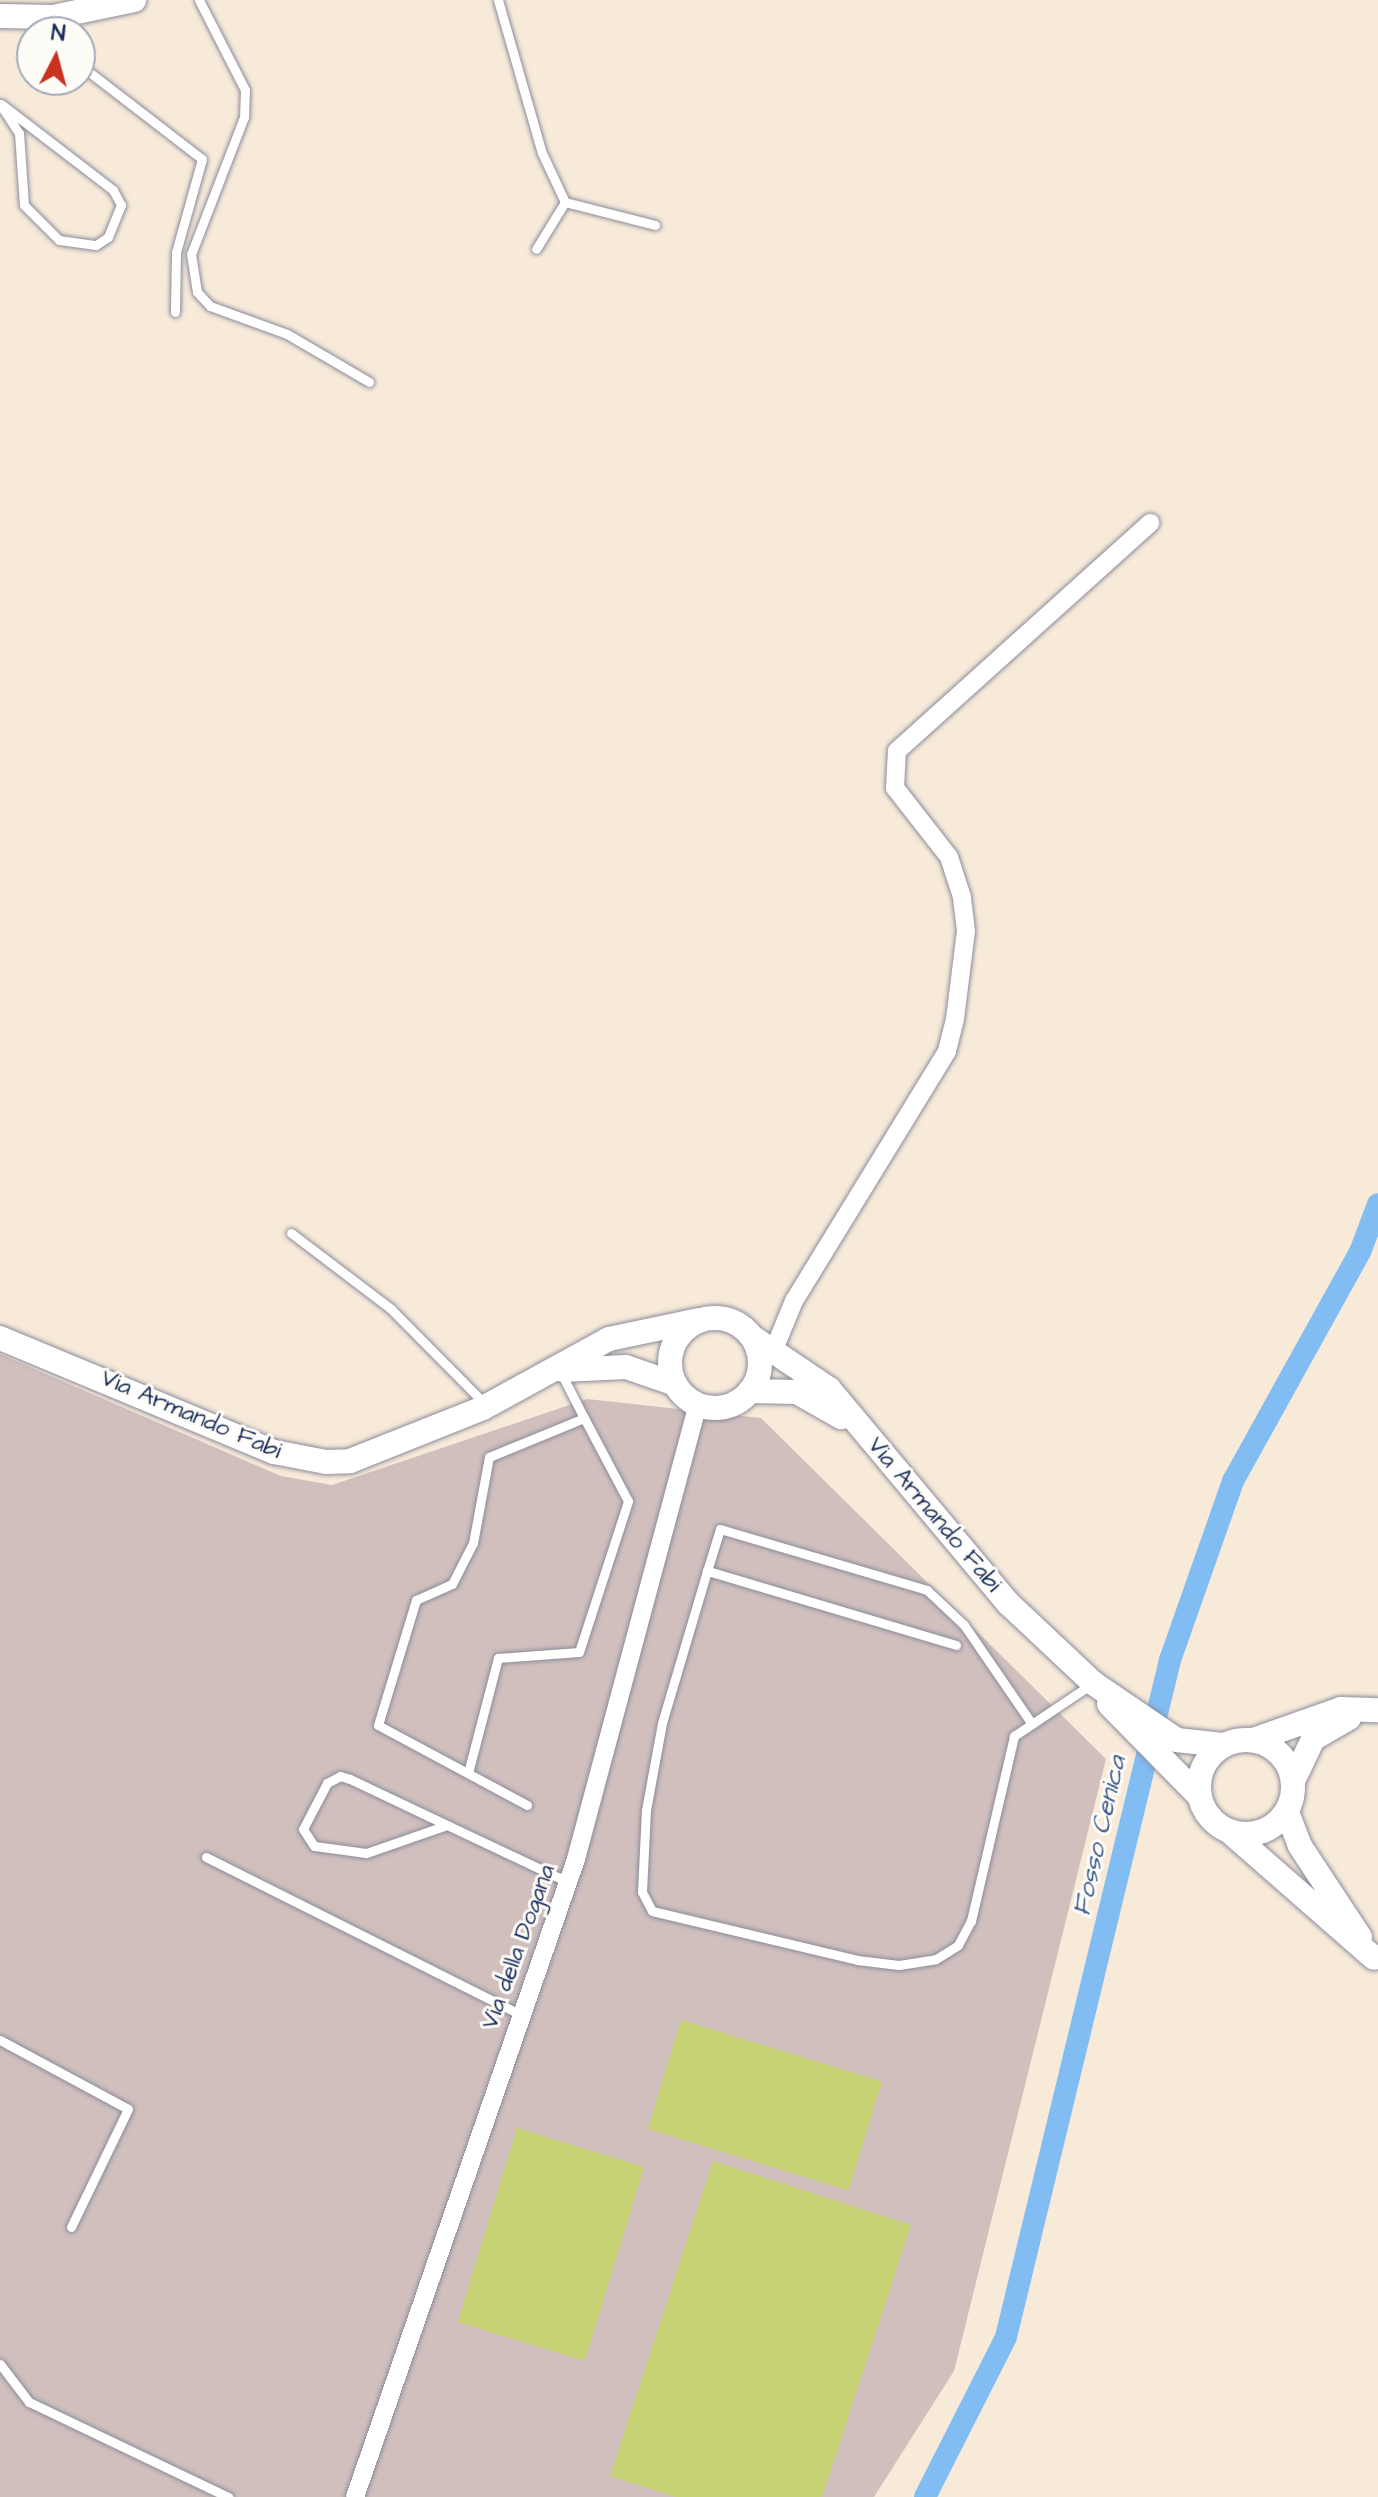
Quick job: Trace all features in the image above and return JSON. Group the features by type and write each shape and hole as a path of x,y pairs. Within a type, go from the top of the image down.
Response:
{"street":[{"path":"73,16 134,0"},
{"path":"775,1347 794,1301 947,1051 955,1019 966,931 962,897 949,857 895,788 897,751 1150,523"},
{"path":"675,1384 676,1340 699,1320"},
{"path":"560,1371 609,1339 699,1320 728,1320 752,1337 760,1364 750,1391"},
{"name":"Via Armando Fabi","path":"752,1337 775,1347 829,1389 1009,1604 1093,1683 1177,1740 1223,1745"},
{"name":"Via Armando Fabi","path":"0,1338 300,1459 350,1461 487,1406 560,1371"},
{"path":"560,1371 626,1367 675,1384 698,1404 726,1406 750,1391 797,1392 866,1434"},
{"name":"Via della Dogana","path":"355,2497 568,1882 698,1404"},
{"name":"Via Armando Fabi","path":"1093,1683 1133,1735 1200,1797"},
{"path":"1372,1710 1317,1715 1253,1740 1223,1745 1203,1767 1200,1797 1230,1832 1376,1960"},
{"path":"1372,1710 1313,1739 1293,1781 1287,1812 1300,1846 1376,1960"},
{"path":"1253,1740 1280,1753 1293,1781"},
{"path":"1230,1832 1262,1832 1287,1812"}],"lane":[{"path":"199,0 245,90 244,117 191,254 197,292 210,306 287,334 369,382"},
{"path":"498,0 542,153 565,202"},
{"path":"96,77 202,159 176,252 175,312"},
{"path":"0,104 113,190 121,205 108,237 96,245 59,240 24,205 19,133 0,104"},
{"path":"565,202 655,225"},
{"path":"536,249 565,202"},
{"path":"291,1233 391,1309 487,1406"},
{"path":"468,1773 498,1658 579,1652 628,1501 560,1371"},
{"path":"527,1805 378,1725 416,1600 452,1584 473,1543 489,1457 584,1418"},
{"path":"1032,1724 964,1625 927,1590 720,1529 662,1723 646,1810 642,1892 652,1911 857,1960 899,1965 936,1959 958,1945 971,1921 1014,1736 1032,1724 1093,1683"},
{"path":"707,1571 956,1645"},
{"path":"447,1825 366,1853 314,1846 303,1829 327,1783 340,1776 447,1825 568,1882"},
{"path":"206,1857 520,2014"},
{"path":"0,2040 128,2109 71,2227"},
{"path":"0,2364 29,2402 228,2497"}],"shaded area":[{"path":"0,1354 281,1476 332,1485 587,1399 761,1418 1106,1759 954,2371 874,2497 0,2497"}],"green space":[{"path":"681,2020 882,2081 848,2190 648,2129"},
{"path":"517,2128 644,2167 585,2361 458,2322"},
{"path":"713,2161 911,2225 822,2497 676,2497 610,2476"}],"waterway":[{"name":"Fosso Cenica","path":"925,2497 1006,2337 1170,1660 1233,1481 1360,1252 1378,1204"}]}
